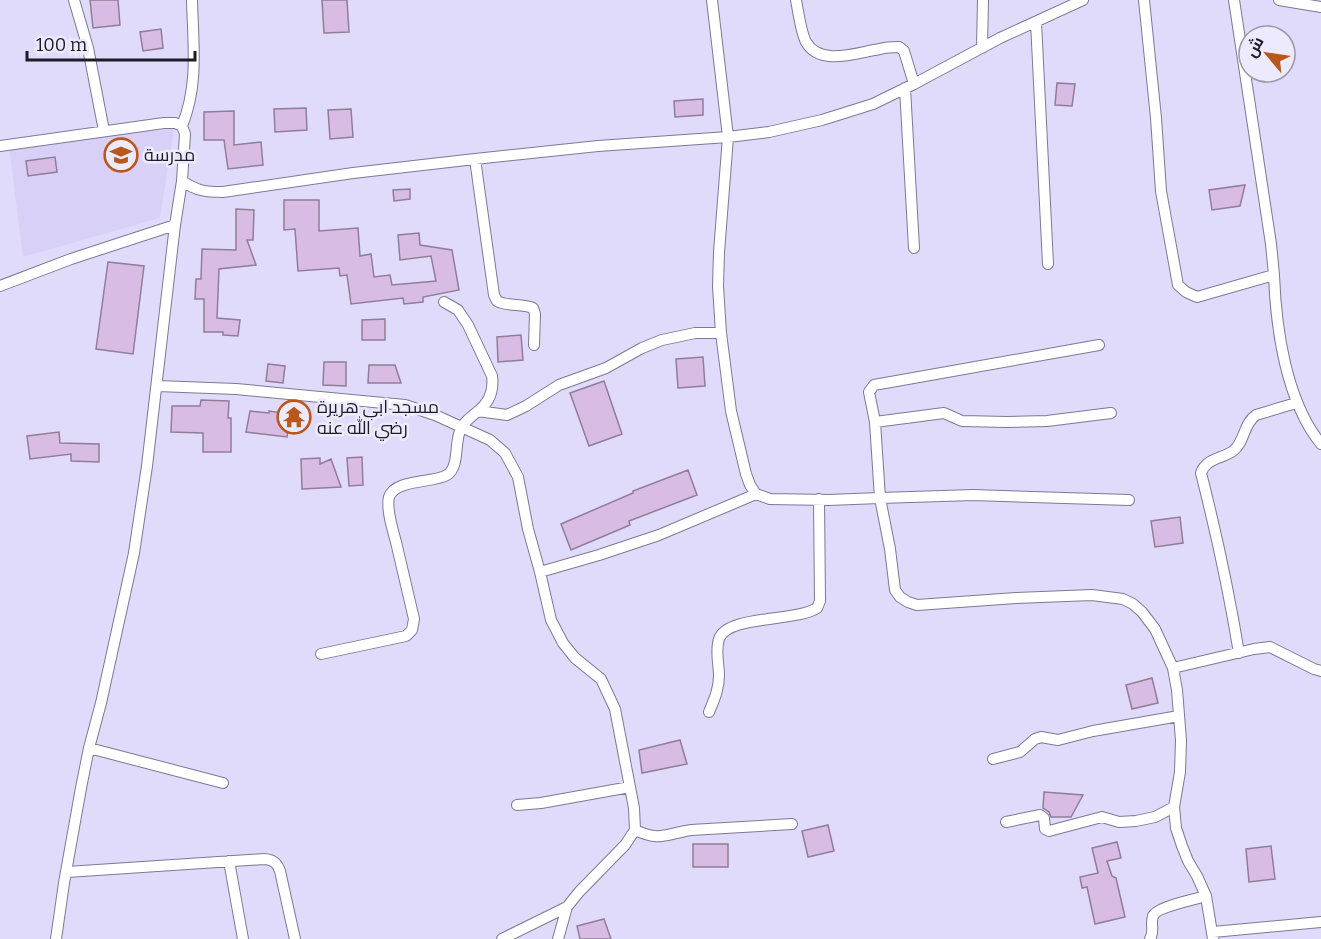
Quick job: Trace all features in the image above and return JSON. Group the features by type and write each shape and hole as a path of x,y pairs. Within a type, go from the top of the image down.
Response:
{"street":[{"path":"74,0 88,48 104,131"},
{"path":"56,939 89,748 134,553 147,466 182,181 185,134 182,126 191,99 194,67 192,0"},
{"path":"712,0 728,137 719,252 718,286 722,333 731,411 746,474 756,494 770,499 973,495 1129,500"},
{"path":"796,0 806,42 815,51 825,56 843,56 883,48 899,47 904,51 909,86 914,248"},
{"path":"982,48 983,0"},
{"path":"182,181 194,189 223,192 353,173 476,159 769,132 822,120 873,104 982,48 1083,0"},
{"path":"1144,0 1161,191 1178,285 1197,297 1274,275"},
{"path":"1234,0 1269,233 1277,313 1285,362 1296,403 1313,435 1321,444"},
{"path":"1279,0 1321,7"},
{"path":"1035,22 1048,264"},
{"path":"0,146 164,123 175,123 182,126"},
{"path":"476,159 494,295 496,301 502,304 534,308 534,345"},
{"path":"0,286 71,259 175,225"},
{"path":"321,654 406,636 412,630 414,619 390,514 389,496 394,490 410,483 445,477 452,472 457,440 462,426 486,403 491,395 493,384 492,376 468,325 458,310 444,302"},
{"path":"478,411 507,415 560,385 606,368 652,344 695,333 722,333"},
{"path":"1099,345 874,385 871,388 869,392 875,422 880,498 895,590 900,597 917,604 1092,595 1123,599 1133,604 1155,629 1173,668 1181,740 1180,772 1174,807 1176,828 1206,896 1213,936 1321,922"},
{"path":"157,386 236,389 405,405 462,426 490,440 505,453 518,477 528,529 551,620 562,643 575,658 601,679 615,709 634,808 634,830 625,845 567,907 558,939"},
{"path":"1239,653 1219,542 1201,473 1208,462 1234,451 1241,441 1245,427 1256,415 1296,403"},
{"path":"875,422 944,413 962,421 1047,422 1111,413"},
{"path":"540,572 659,535 756,494"},
{"path":"709,712 717,692 719,677 717,652 719,639 723,632 737,625 806,613 817,608 820,601 819,499"},
{"path":"1173,668 1270,647 1321,671"},
{"path":"993,759 1020,752 1035,739 1058,740 1093,731 1179,716"},
{"path":"89,748 224,783"},
{"path":"517,804 541,803 630,787"},
{"path":"1005,822 1041,815 1044,818 1045,829 1049,831 1102,817 1119,822 1136,821 1155,817 1174,807"},
{"path":"634,830 651,837 662,838 690,830 792,824"},
{"path":"67,872 264,859 276,862 295,939"},
{"path":"229,861 243,939"},
{"path":"1150,939 1153,931 1152,918 1156,912 1206,896"},
{"path":"502,939 567,907"}],"shaded area":[{"path":"174,129 160,218 23,257 9,145"}],"building":[{"path":"90,0 118,0 120,25 93,28"},
{"path":"322,0 347,0 349,32 324,33"},
{"path":"161,29 163,48 143,51 140,32"},
{"path":"1057,83 1075,84 1072,106 1055,105"},
{"path":"703,99 703,115 675,117 674,101"},
{"path":"306,108 307,130 275,132 274,109"},
{"path":"351,109 353,137 330,139 328,110"},
{"path":"234,111 234,145 261,142 263,165 228,169 224,140 204,140 204,112"},
{"path":"55,157 57,172 28,176 26,161"},
{"path":"1245,185 1240,206 1212,210 1209,190"},
{"path":"410,189 410,199 394,201 393,190"},
{"path":"284,200 319,200 319,231 358,228 360,256 371,254 374,277 390,275 392,285 436,281 431,256 400,260 398,235 419,233 420,245 452,250 459,290 423,297 423,302 404,304 403,298 351,304 347,275 340,276 339,268 298,271 295,229 284,230"},
{"path":"236,209 254,210 253,240 247,240 256,265 219,269 217,318 240,320 238,336 223,335 223,332 204,332 204,299 195,299 196,279 201,279 202,249 236,250"},
{"path":"108,262 144,266 133,354 96,349"},
{"path":"385,319 385,340 362,340 362,320"},
{"path":"521,335 523,360 498,362 497,337"},
{"path":"703,357 705,386 678,388 676,359"},
{"path":"324,362 346,362 346,386 323,385"},
{"path":"268,364 285,366 283,383 266,381"},
{"path":"369,365 395,365 401,383 368,383"},
{"path":"604,381 622,434 589,446 570,393"},
{"path":"201,400 229,401 231,452 203,452 203,433 171,432 172,406 200,406"},
{"path":"250,411 290,414 287,437 246,432"},
{"path":"59,432 60,443 99,444 99,462 71,461 71,454 30,459 27,436"},
{"path":"362,457 363,485 349,486 347,458"},
{"path":"320,458 320,464 331,459 341,487 302,489 301,459"},
{"path":"688,470 697,495 629,521 630,525 571,550 561,524 633,493 633,491"},
{"path":"1180,517 1183,543 1155,547 1151,521"},
{"path":"1152,678 1158,703 1132,709 1126,685"},
{"path":"680,740 687,764 642,773 639,750"},
{"path":"1044,792 1083,795 1071,817 1051,817 1049,812 1043,808"},
{"path":"828,825 834,851 808,857 802,831"},
{"path":"1117,842 1121,858 1107,861 1112,876 1116,878 1125,917 1095,924 1087,887 1082,888 1080,877 1098,873 1092,848"},
{"path":"693,844 728,844 728,867 693,867"},
{"path":"1271,846 1275,879 1249,882 1246,849"},
{"path":"604,919 611,939 580,939 577,926"}],"place":[{"name":"مدرسة","path":"121,155"},
{"name":"مسجد ابي هريرة رضي الله عنه","path":"294,417"}]}
